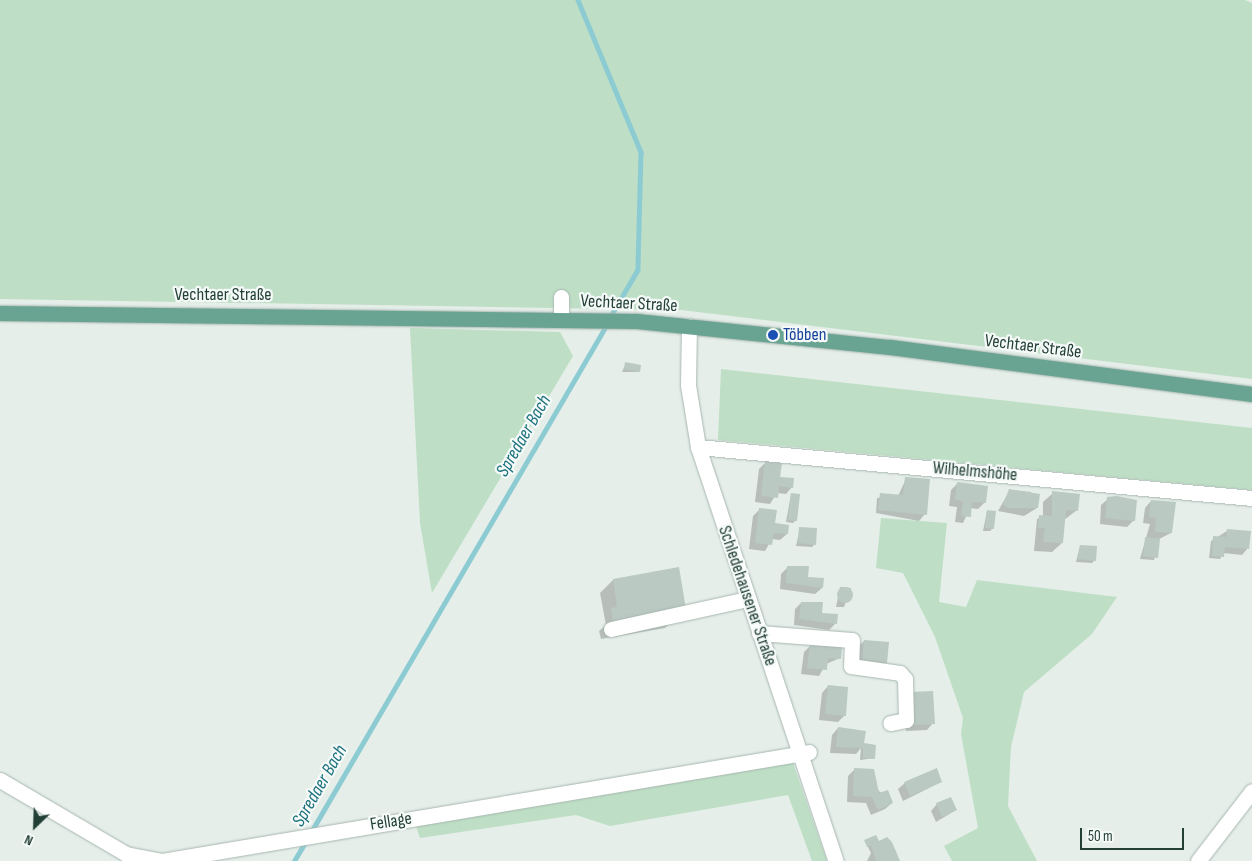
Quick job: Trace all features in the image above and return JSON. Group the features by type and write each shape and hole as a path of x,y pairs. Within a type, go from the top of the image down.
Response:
{"main road":[{"name":"Vechtaer Straße","path":"0,313 637,322 689,326 1252,394"}],"street":[{"name":"Schledehausener Straße","path":"689,326 688,385 698,447 759,633 804,753 836,861"},
{"name":"Wilhelmshöhe","path":"698,447 1252,498"},
{"path":"611,629 748,599"},
{"path":"759,633 852,640 851,666 900,673 906,679 906,720 890,723"},
{"name":"Fellage","path":"0,780 126,854 162,860 241,854 297,837 804,753"},
{"path":"1198,861 1252,791"}],"green space":[{"path":"0,0 1245,0 1252,3 1252,379 681,310 0,299"},
{"path":"410,328 560,332 573,356 432,593 420,523"},
{"path":"721,369 1252,428 1252,490 718,440"},
{"path":"881,518 947,523 939,602 966,607 977,580 1117,597 1092,634 1024,692 1011,747 1008,806 1037,861 952,861 944,846 978,828 961,734 963,718 935,637 903,573 876,568"},
{"path":"793,763 827,861 812,861 788,795 610,826 576,815 420,838 416,826"}],"building":[{"path":"625,362 641,365 640,372 624,369"},
{"path":"765,461 782,463 780,477 794,478 793,488 779,486 778,498 761,496"},
{"path":"905,477 930,479 927,515 878,510 880,493 903,495"},
{"path":"957,482 988,486 986,503 972,502 971,517 961,516 963,501 955,500"},
{"path":"1009,489 1040,494 1038,508 1008,508 1003,505"},
{"path":"1052,491 1080,494 1078,511 1066,510 1063,543 1043,542 1045,528 1038,528 1039,515 1052,516"},
{"path":"791,493 800,494 797,521 788,520"},
{"path":"1117,496 1137,500 1135,521 1105,518 1107,497"},
{"path":"1151,500 1176,502 1172,533 1155,532 1156,518 1149,517"},
{"path":"759,508 777,510 775,523 789,525 788,534 774,533 772,545 755,543"},
{"path":"987,510 996,511 994,529 985,528"},
{"path":"799,527 817,528 816,545 798,543"},
{"path":"1227,529 1251,531 1249,549 1225,547 1224,557 1212,556 1213,536 1226,537"},
{"path":"1145,537 1160,539 1158,558 1143,556"},
{"path":"1080,545 1097,546 1096,561 1078,559"},
{"path":"787,566 809,566 808,577 824,578 823,588 786,583"},
{"path":"679,567 686,609 613,621 611,608 617,607 613,579"},
{"path":"842,587 848,587 853,592 851,601 842,603 837,598 837,592"},
{"path":"801,602 823,602 822,613 838,614 837,624 799,619"},
{"path":"864,640 889,642 887,663 862,661"},
{"path":"810,644 842,647 841,659 828,658 827,670 807,668"},
{"path":"828,685 848,687 846,716 825,714"},
{"path":"933,691 935,724 912,725 910,692"},
{"path":"838,727 866,731 864,743 876,745 875,759 863,758 863,748 836,747"},
{"path":"854,768 874,769 879,793 888,790 893,803 878,810 872,797 853,796"},
{"path":"937,768 942,782 910,796 904,782"},
{"path":"951,797 957,810 942,817 936,803"},
{"path":"876,835 879,841 887,837 892,842 900,861 876,861 871,845 867,847 864,840"}],"waterway":[{"name":"Spredaer Bach","path":"578,0 641,152 638,270 610,318"},
{"name":"Spredaer Bach","path":"311,832 607,324"},
{"name":"Spredaer Bach","path":"294,861 306,841"}],"place":[{"name":"Többen","path":"773,335"}]}
